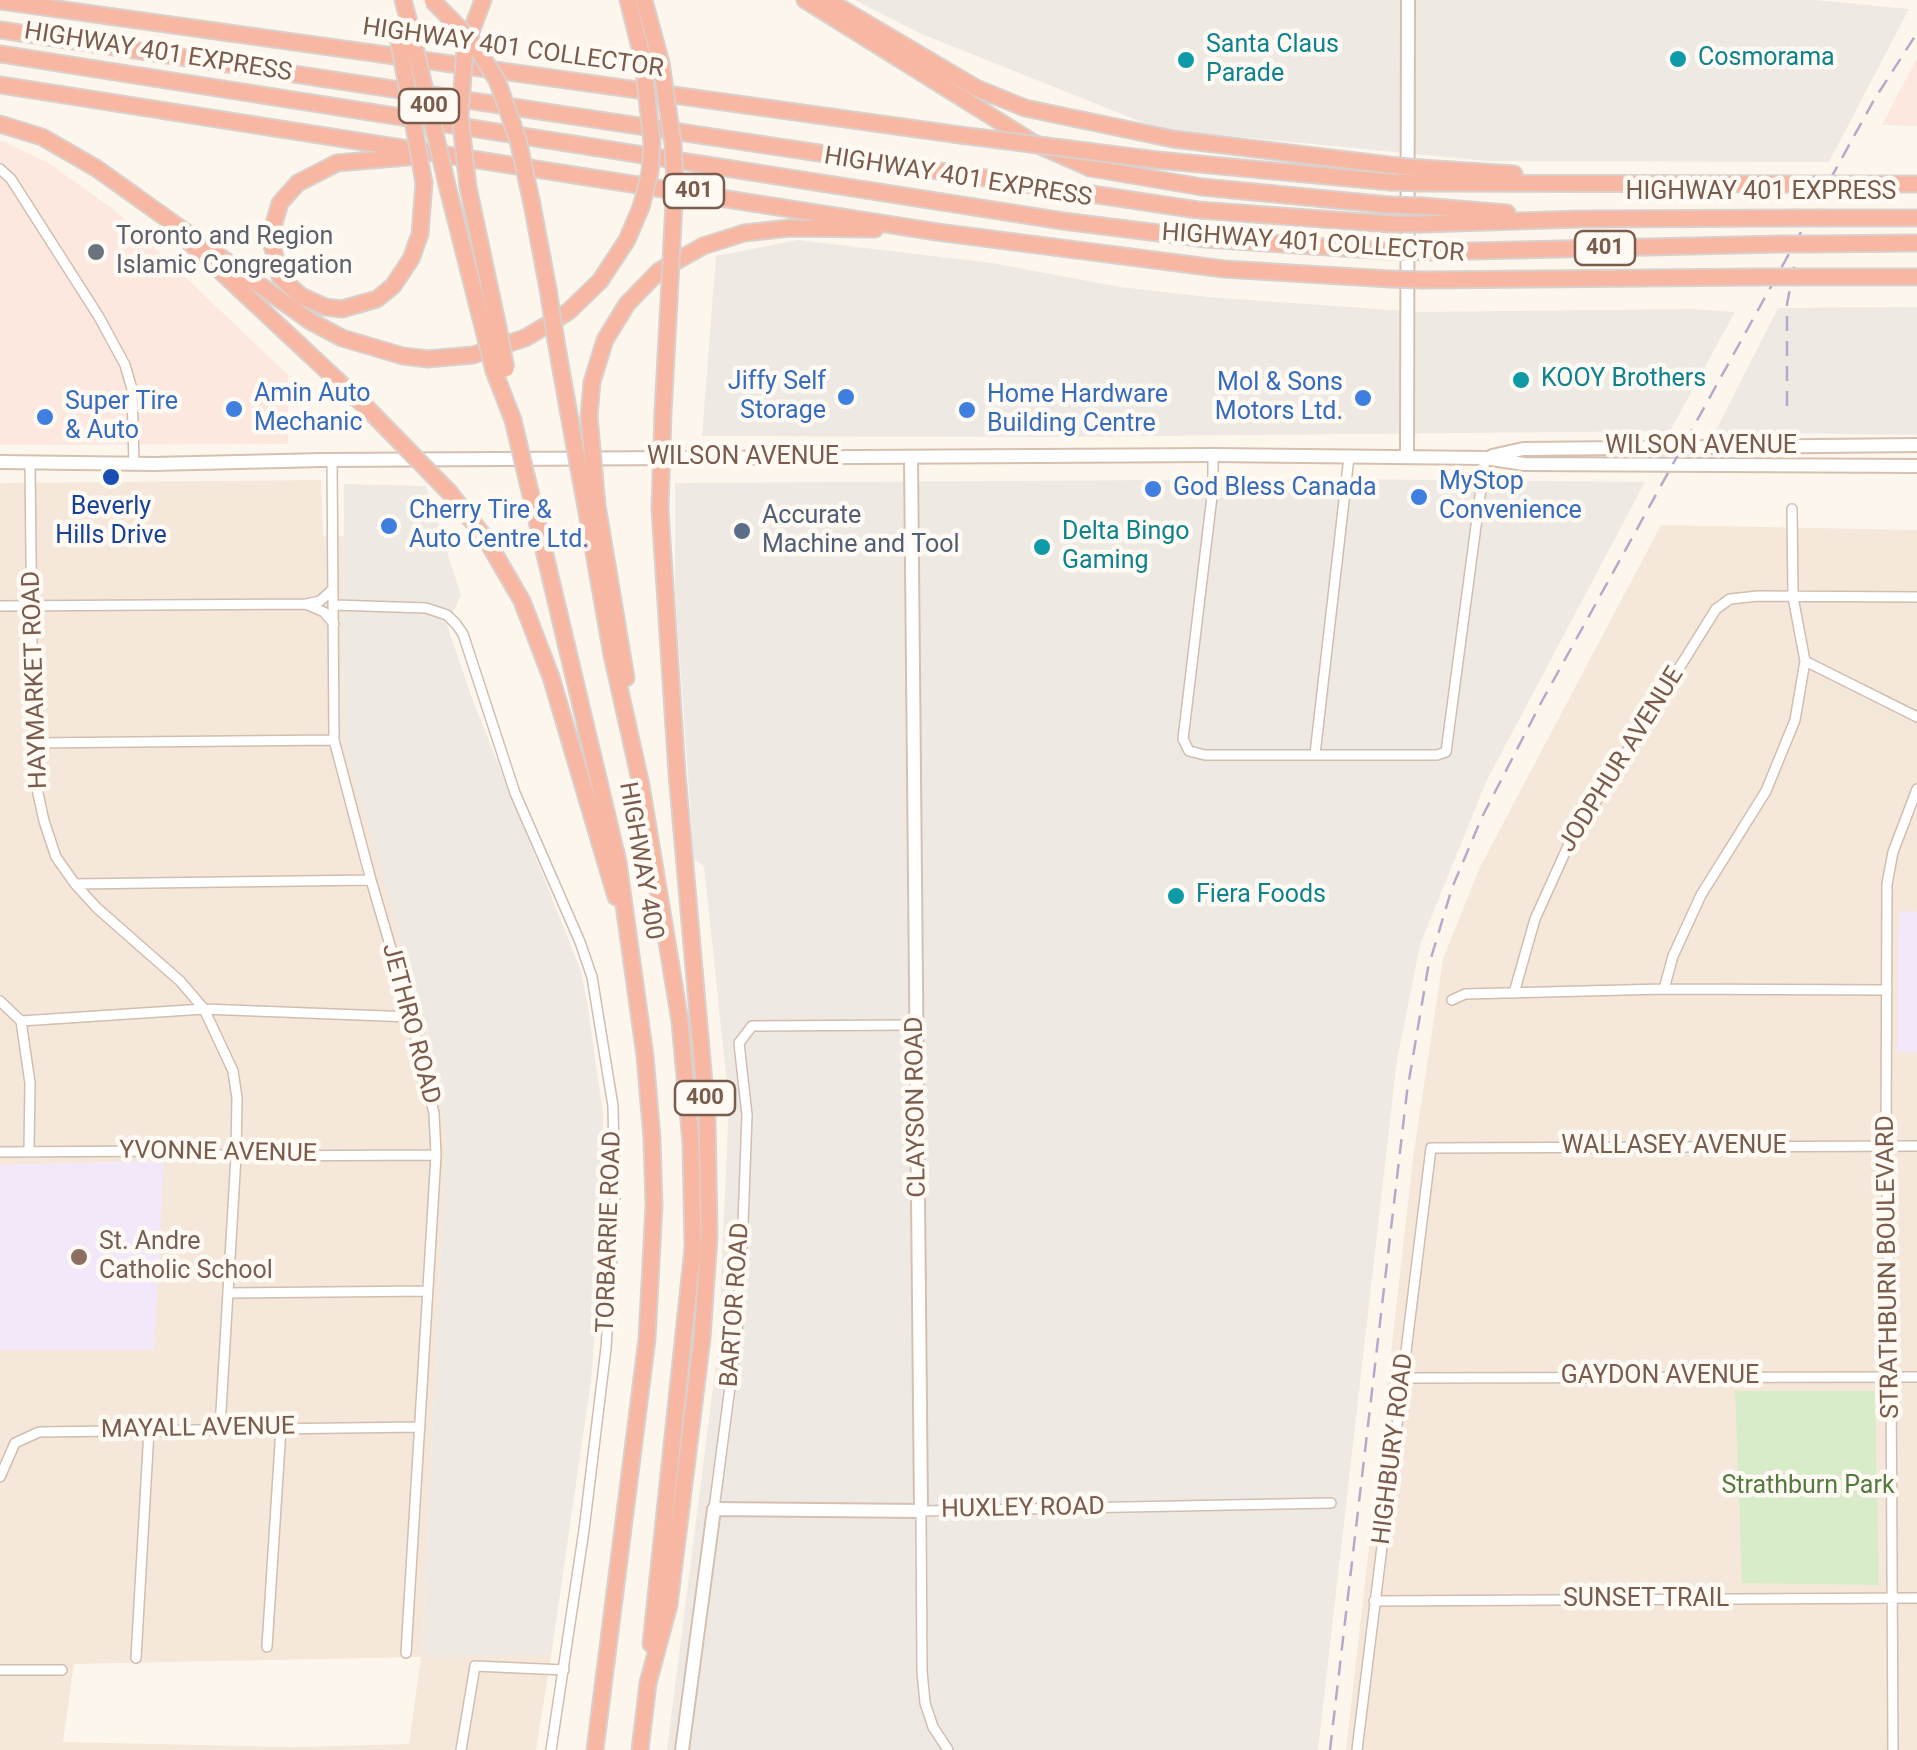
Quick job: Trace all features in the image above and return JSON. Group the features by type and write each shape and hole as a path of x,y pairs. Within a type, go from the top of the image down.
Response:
{"highway":[{"path":"393,0 403,26 424,182 420,234 411,260 393,286 377,299 342,309 300,296 280,277 270,237 274,217 288,192 309,175 336,163 362,158 480,158"},
{"name":"400","path":"403,0 403,26 491,329"},
{"path":"432,0 472,41 496,80 518,140 571,426 624,655 632,736 680,1022 691,1143 693,1230 686,1334 648,1683"},
{"path":"483,0 465,49 460,115 491,329"},
{"path":"0,124 42,138 96,168 310,321 342,338 373,350 428,359 463,357 524,338 569,310 610,269 641,206 650,172 652,142 643,60 628,0"},
{"name":"HIGHWAY 400","path":"640,1750 648,1683 669,1605 702,1338 710,1236 707,1118 671,694 660,510 675,182 673,144 661,62 644,0"},
{"path":"804,0 1034,143 1090,168 1202,187 1581,218"},
{"name":"HIGHWAY 401 COLLECTOR","path":"0,1 1156,160 1394,174"},
{"path":"832,2 976,88 1036,112 1173,139 1394,174 1648,183 1917,184"},
{"name":"HIGHWAY 401 EXPRESS","path":"0,30 1198,210 1390,224 1581,218 1917,218"},
{"name":"HIGHWAY 401 EXPRESS","path":"0,54 1063,221 1206,239 1389,252 1917,243"},
{"name":"HIGHWAY 401 COLLECTOR","path":"0,85 937,232 1224,269 1422,280 1917,277"},
{"path":"143,199 367,408 450,492 486,539 522,600 551,677 628,932"},
{"path":"592,506 589,416 596,364 618,317 640,290 680,258 724,239 767,230 937,232"},
{"name":"HIGHWAY 400","path":"491,329 618,862 645,1056 652,1138 652,1263 646,1339 595,1750"}],"main road":[{"path":"1407,457 1408,0"},
{"name":"WILSON AVENUE","path":"1485,458 1540,448 1917,446"},
{"name":"WILSON AVENUE","path":"0,462 1213,455 1485,458 1524,464 1917,466"},
{"name":"CLAYSON ROAD","path":"911,458 921,1511"},
{"name":"HUXLEY ROAD","path":"714,1508 921,1511"},
{"name":"BARTOR ROAD","path":"682,1750 714,1508"}],"street":[{"path":"0,169 11,178 100,316 126,364 132,389 134,464"},
{"path":"1213,455 1213,488 1183,738 1185,746 1196,754 1446,752 1485,458"},
{"path":"1315,754 1349,457"},
{"name":"JETHRO ROAD","path":"332,460 334,740 434,1109 436,1155 406,1654"},
{"name":"HAYMARKET ROAD","path":"30,462 32,743 44,821 56,857 75,884 180,981 204,1010 233,1071 237,1098 236,1156 220,1428"},
{"path":"1664,988 1666,974 1701,895 1779,764 1795,720 1805,661 1793,596 1792,510"},
{"path":"0,606 306,604 320,602 334,588"},
{"name":"JODPHUR AVENUE","path":"1514,993 1535,919 1562,858 1716,609 1739,598 1917,597"},
{"path":"306,604 324,612 334,624"},
{"name":"TORBARRIE ROAD","path":"334,605 426,608 448,615 463,634 515,792 592,977 613,1106 615,1207 606,1348 551,1750"},
{"path":"1805,661 1917,717"},
{"path":"32,743 334,740"},
{"name":"STRATHBURN BOULEVARD","path":"1892,1750 1886,1146 1890,868 1917,789"},
{"path":"75,884 370,880"},
{"path":"1452,1000 1465,994 1664,988 1887,990"},
{"path":"0,1001 21,1021 30,1083 29,1150"},
{"path":"21,1021 204,1010 412,1017"},
{"name":"BARTOR ROAD","path":"714,1508 737,1333 743,1224 747,1115 739,1043 752,1026 916,1025"},
{"name":"WALLASEY AVENUE","path":"1431,1148 1917,1146"},
{"name":"HIGHBURY ROAD","path":"1357,1750 1431,1148"},
{"name":"YVONNE AVENUE","path":"0,1152 436,1155"},
{"path":"229,1293 428,1291"},
{"name":"GAYDON AVENUE","path":"1403,1378 1917,1377"},
{"name":"MAYALL AVENUE","path":"0,1477 15,1443 39,1432 420,1427"},
{"path":"267,1647 281,1428"},
{"path":"136,1658 149,1430"},
{"name":"HUXLEY ROAD","path":"921,1511 1331,1503"},
{"name":"CLAYSON ROAD","path":"921,1511 925,1703 933,1727 948,1750"},
{"name":"SUNSET TRAIL","path":"1374,1600 1917,1598"},
{"path":"461,1750 475,1666 564,1670"},
{"path":"0,1670 62,1670"}],"shaded area":[{"path":"855,0 1815,0 1909,9 1829,162 1487,161 1159,129 919,33"},
{"path":"1917,58 1917,126 1882,125"},
{"path":"0,140 47,162 117,212 288,375 288,444 0,445"},
{"path":"798,240 992,263 1120,287 1208,297 1420,312 1691,309 1735,312 1670,431 702,436 716,256"},
{"path":"1917,307 1917,435 1715,432 1778,308"},
{"path":"1333,479 1645,482 1486,782 1420,945 1397,1060 1318,1750 667,1750 718,1347 729,1104 704,866 694,860 675,591 675,483"},
{"path":"321,480 323,536 344,536 343,738 429,1037 446,1132 422,1656 551,1656 536,1750 0,1750 0,1350 154,1349 163,1161 0,1165 0,483","holes":["421,1657 409,1744 294,1747 63,1742 74,1664"]},
{"path":"344,484 426,486 461,595 447,625 473,701 581,971 587,1002 603,1114 603,1230 591,1380 551,1656 422,1657 446,1132 429,1037 343,738"},
{"path":"1661,525 1917,530 1917,1750 1346,1750 1413,1158 1443,959 1480,867"},
{"path":"1917,911 1917,1052 1897,1052 1899,912"},
{"name":"St. Andre Catholic School","path":"164,1161 154,1350 0,1350 0,1165"}],"green space":[{"name":"Strathburn Park","path":"1735,1391 1875,1391 1879,1585 1742,1583"}],"railway":[{"path":"1330,1750 1407,1092 1428,968 1452,888 1482,817 1542,701 1874,100 1917,33"},
{"path":"1787,406 1787,304 1796,257"}],"place":[{"name":"Cosmorama","path":"1678,59"},
{"name":"Santa Claus Parade","path":"1186,60"},
{"name":"Toronto and Region Islamic Congregation","path":"96,252"},
{"name":"KOOY Brothers","path":"1521,380"},
{"name":"Jiffy Self Storage","path":"846,397"},
{"name":"Mol & Sons Motors Ltd.","path":"1363,398"},
{"name":"Amin Auto Mechanic","path":"234,409"},
{"name":"Home Hardware Building Centre","path":"967,410"},
{"name":"Super Tire & Auto","path":"45,417"},
{"name":"Beverly Hills Drive","path":"111,477"},
{"name":"God Bless Canada","path":"1153,489"},
{"name":"MyStop Convenience","path":"1419,497"},
{"name":"Cherry Tire & Auto Centre Ltd.","path":"389,526"},
{"name":"Accurate Machine and Tool","path":"742,531"},
{"name":"Delta Bingo Gaming","path":"1042,547"},
{"name":"Fiera Foods","path":"1176,896"},
{"name":"St. Andre Catholic School","path":"79,1257"}]}
